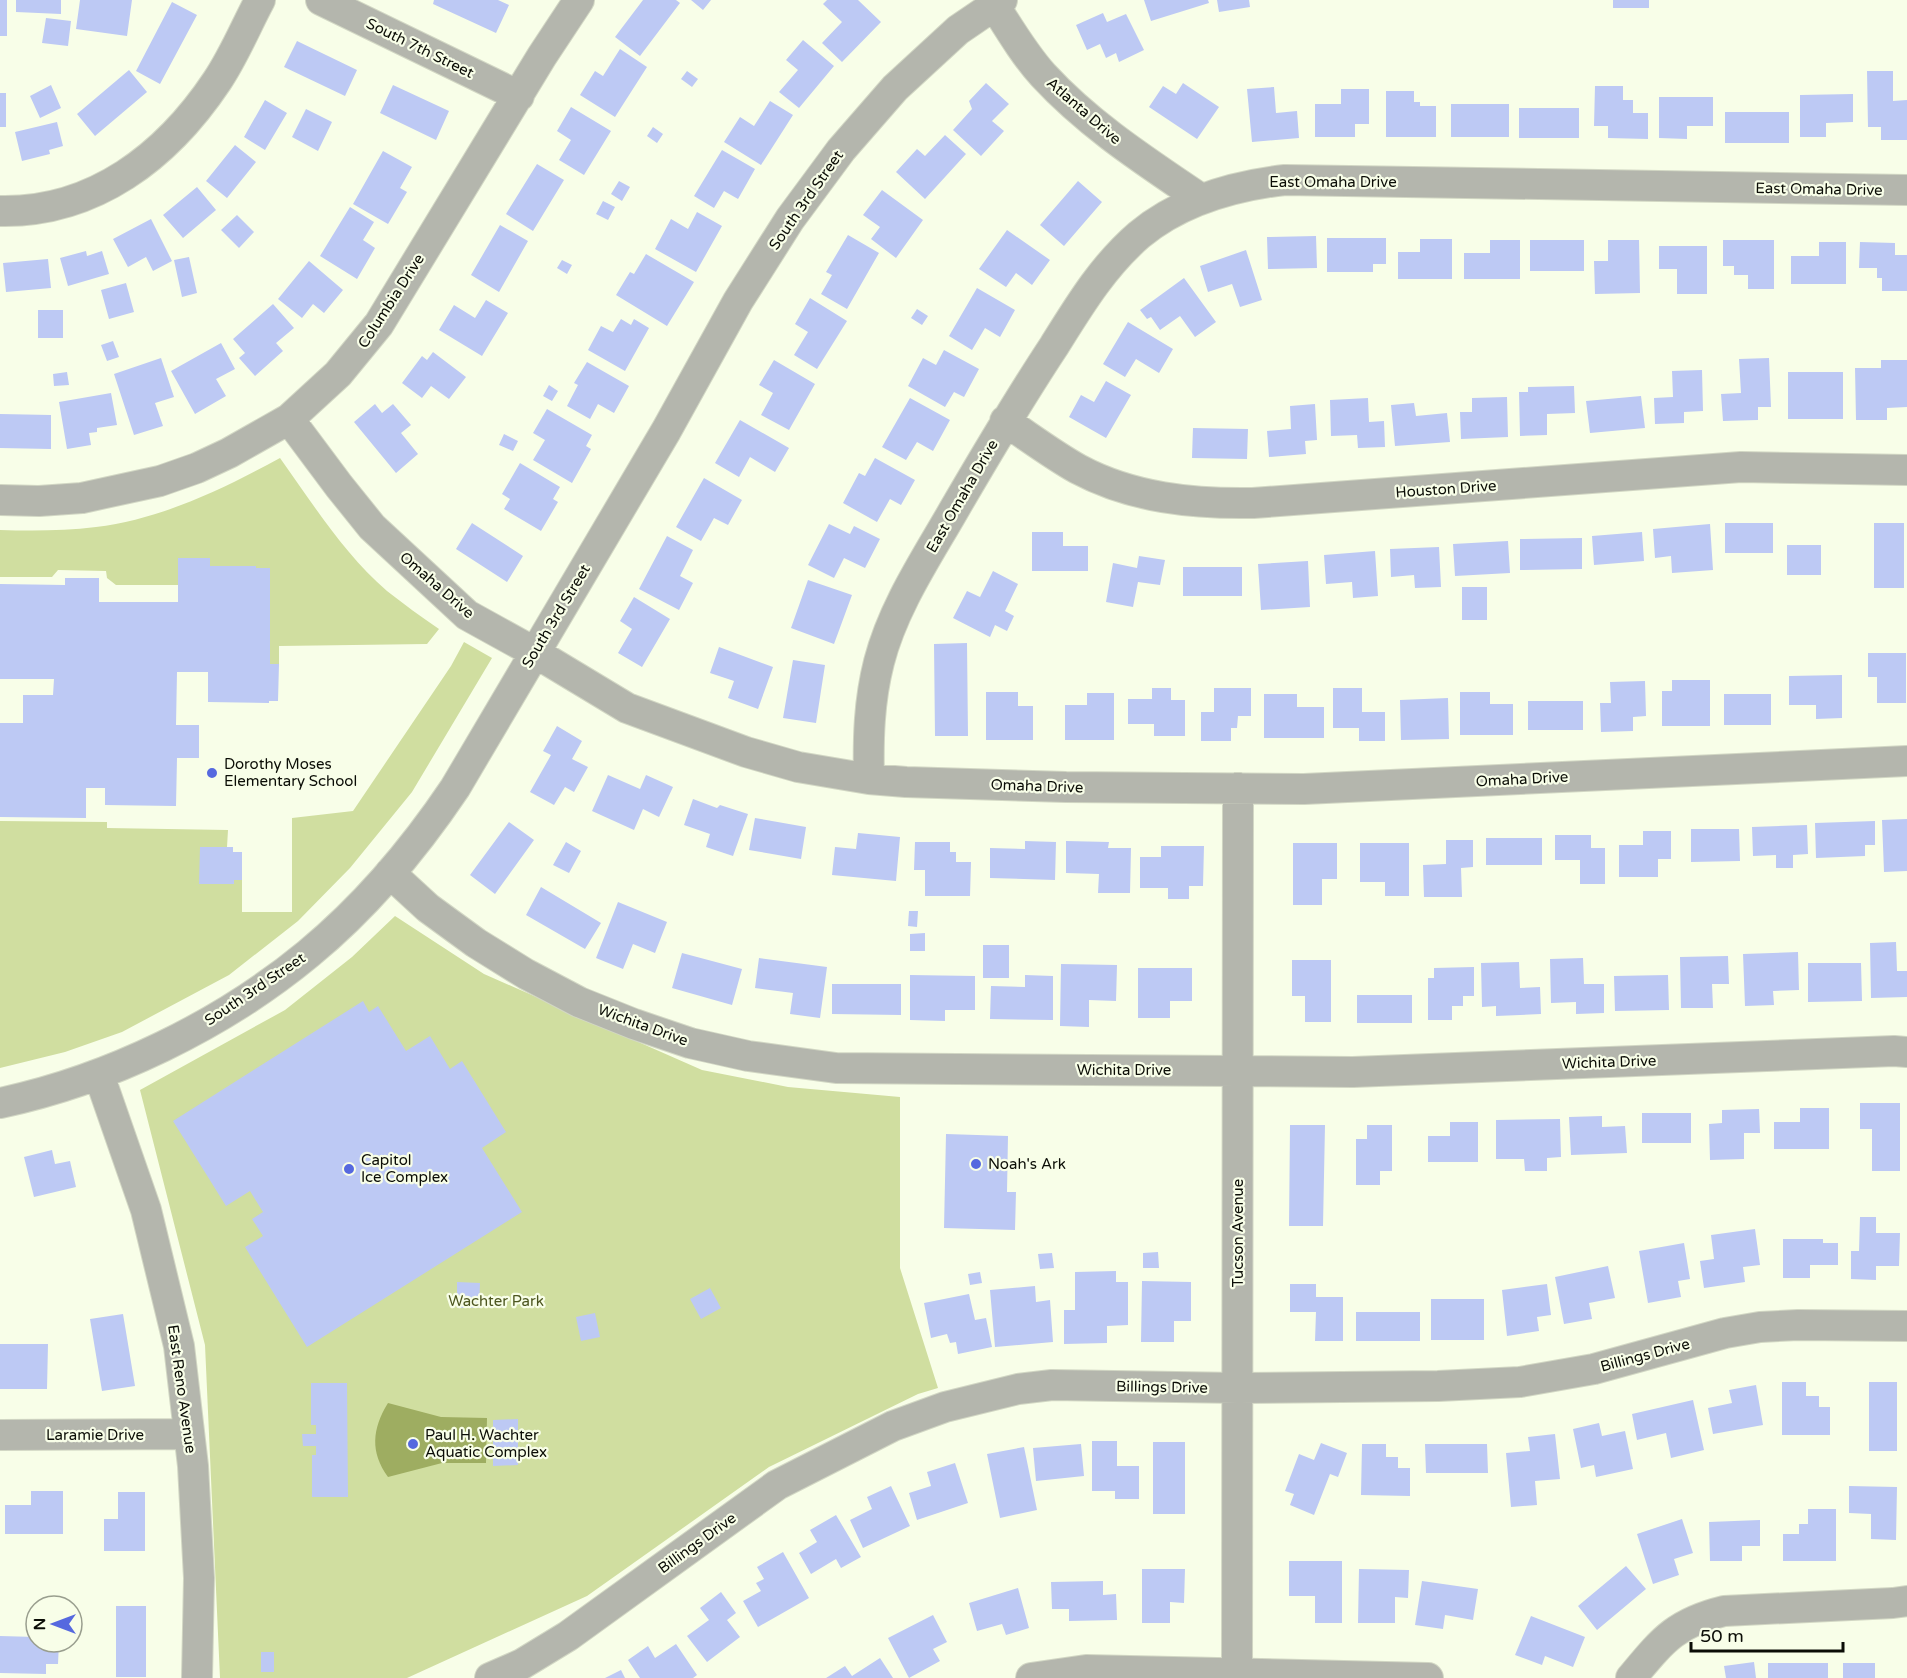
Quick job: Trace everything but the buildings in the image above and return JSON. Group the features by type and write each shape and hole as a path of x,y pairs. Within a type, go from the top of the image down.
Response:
{"street":[{"path":"0,211 49,206 82,197 113,183 142,165 190,117 218,80 260,0"},
{"name":"South 7th Street","path":"321,0 519,96"},
{"name":"Columbia Drive","path":"0,500 39,501 82,498 123,491 160,481 230,453 289,419 338,374 379,324 579,0"},
{"name":"Atlanta Drive","path":"996,2 1027,55 1074,107 1109,136 1201,199"},
{"name":"South 3rd Street","path":"0,1103 99,1075 177,1039 249,997 308,954 390,873 417,843 455,788 666,431 738,301 790,219 841,150 895,88 958,30 996,2"},
{"name":"East Omaha Drive","path":"869,778 867,738 871,699 879,661 892,624 909,589 1005,421 1093,284 1141,234 1170,214 1201,199 1251,184 1285,180 1907,190"},
{"name":"Omaha Drive","path":"289,419 372,526 467,615 627,708 746,752 798,766 906,782 1066,787 1304,789 1907,761"},
{"name":"Houston Drive","path":"1005,421 1097,478 1135,491 1173,500 1213,504 1741,467 1907,470"},
{"name":"Tucson Avenue","path":"1237,1675 1238,788"},
{"name":"Wichita Drive","path":"390,873 428,908 476,943 526,974 579,1002 634,1024 690,1042 736,1053 836,1068 1353,1072 1907,1052"},
{"name":"East Reno Avenue","path":"99,1075 146,1210 179,1346 189,1434 199,1578 197,1678"},
{"name":"Billings Drive","path":"490,1678 522,1664 568,1636 777,1485 893,1426 945,1407 1018,1389 1052,1385 1238,1388 1438,1386 1520,1382 1594,1369 1725,1333 1760,1327 1907,1326"},
{"name":"Laramie Drive","path":"0,1435 189,1434"},
{"path":"1631,1678 1662,1641 1680,1627 1701,1617 1724,1611 1907,1601"},
{"path":"1031,1678 1086,1670 1428,1678"}],"green space":[{"path":"280,458 330,528 371,577 439,629 427,644 279,646 279,664 270,664 270,569 256,568 256,566 210,566 210,558 178,558 178,585 116,585 107,578 106,571 58,570 52,577 0,577 0,530 84,528 145,517 214,491"},
{"path":"464,642 492,658 412,792 350,868 298,921 229,975 122,1032 65,1052 0,1068 0,821 107,822 107,828 228,830 227,847 233,847 233,852 242,852 242,912 292,912 292,818 353,811 451,666"},
{"name":"Wachter Park","path":"395,916 484,974 702,1070 788,1087 900,1097 900,1268 938,1388 918,1394 769,1467 587,1596 407,1678 220,1678 205,1345 140,1090 285,1010 352,957"}],"shaded area":[{"path":"388,1403 441,1417 487,1418 486,1463 442,1463 388,1477 378,1459 375,1440 379,1422"}],"place":[{"name":"Dorothy Moses Elementary School","path":"212,773"},
{"name":"Noah's Ark","path":"976,1164"},
{"name":"Capitol Ice Complex","path":"349,1169"},
{"name":"Paul H. Wachter Aquatic Complex","path":"413,1444"}]}
